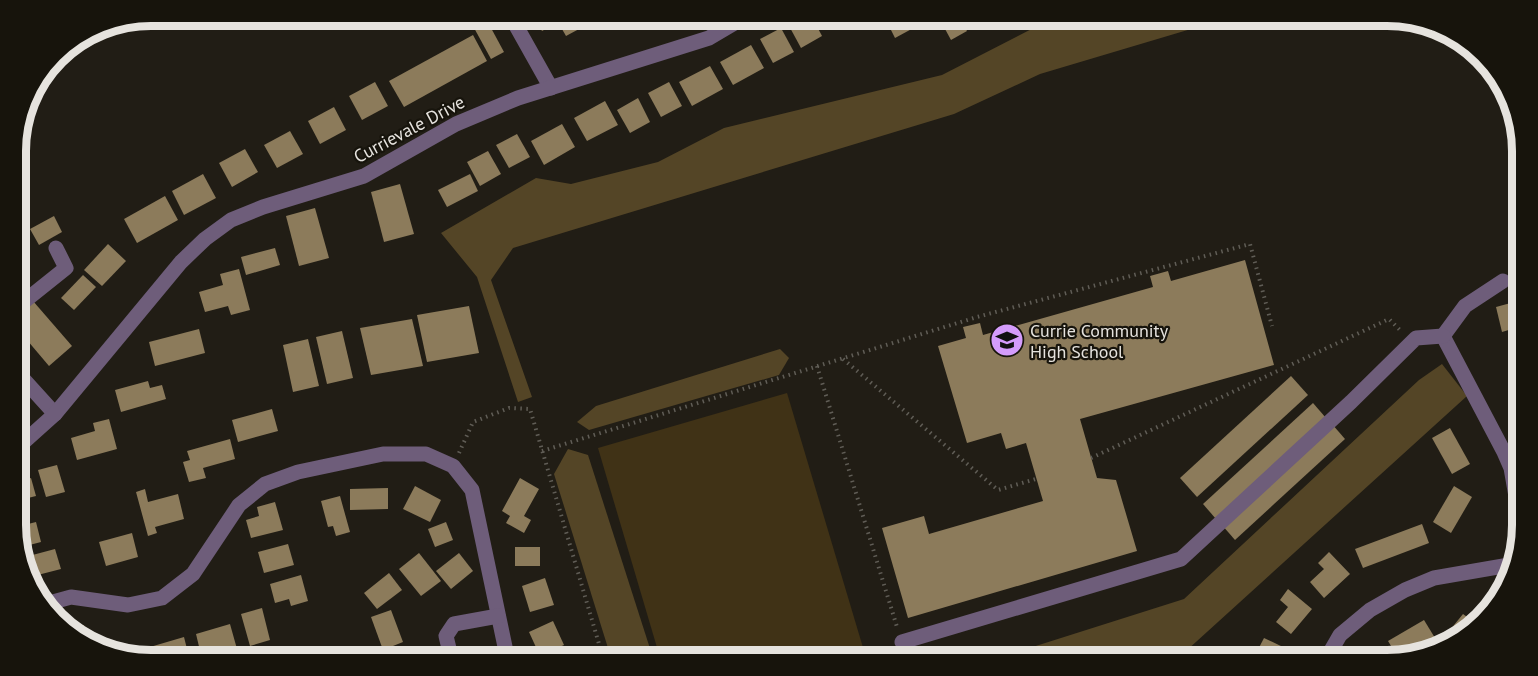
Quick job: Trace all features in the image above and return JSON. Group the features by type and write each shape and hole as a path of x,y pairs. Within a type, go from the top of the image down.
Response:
{"street":[{"path":"516,26 551,88"},
{"name":"Currievale Drive","path":"26,440 55,414 181,262 205,239 231,220 263,207 364,176 456,124 551,88 709,38 729,26"},
{"path":"26,300 66,268 56,248"},
{"path":"902,642 1180,559 1351,402 1411,342 1416,338 1443,336 1465,306 1503,281"},
{"path":"1443,336 1452,358 1504,452 1512,474"},
{"path":"26,382 55,414"},
{"path":"51,602 71,597 128,605 162,598 193,574 239,505 265,484 298,472 383,454 426,454 453,466 472,490 506,651"},
{"path":"1331,650 1340,635 1370,610 1405,590 1434,578 1506,566"},
{"path":"450,651 446,636 453,624 498,616"}],"path":[{"path":"542,451 977,317 1250,244 1272,326"},
{"path":"1091,458 1389,319 1411,342"},
{"path":"843,359 998,490 1036,478"},
{"path":"817,366 902,642"},
{"path":"453,466 473,422 509,408 530,409 601,651"}],"shaded area":[{"path":"1037,26 1201,26 1040,74 954,114 513,248 491,280 532,397 518,402 477,277 441,233 536,178 571,184 658,162 724,128 942,75"},
{"path":"780,349 789,358 779,375 589,430 577,422 596,406"},
{"path":"1442,364 1467,396 1187,650 1022,650 1184,599 1419,380"},
{"path":"787,393 864,650 658,651 598,448"},
{"path":"568,449 588,455 651,651 609,651 554,474"}],"building":[{"path":"473,26 490,26 504,52 491,59"},
{"path":"539,26 551,26 542,31"},
{"path":"560,26 585,26 566,36"},
{"path":"789,26 817,26 822,36 801,48"},
{"path":"889,26 917,26 895,38"},
{"path":"943,26 964,26 967,31 951,40"},
{"path":"781,28 794,52 773,63 760,39"},
{"path":"473,35 487,61 404,107 389,81"},
{"path":"751,45 764,68 733,85 720,62"},
{"path":"710,66 723,89 692,106 679,82"},
{"path":"375,82 388,106 362,120 349,96"},
{"path":"669,82 682,106 661,117 648,93"},
{"path":"638,98 650,122 630,133 617,110"},
{"path":"605,101 618,125 587,141 574,118"},
{"path":"334,107 346,130 320,144 308,121"},
{"path":"562,124 575,147 544,165 531,141"},
{"path":"290,131 303,154 277,168 264,145"},
{"path":"517,134 530,157 509,168 496,145"},
{"path":"245,149 258,172 232,187 219,163"},
{"path":"488,151 501,174 480,186 467,162"},
{"path":"203,174 216,198 184,215 172,191"},
{"path":"470,174 478,191 447,207 438,190"},
{"path":"400,184 414,234 384,242 371,192"},
{"path":"165,196 178,220 137,243 124,219"},
{"path":"315,208 329,258 299,266 286,216"},
{"path":"54,216 62,232 39,245 30,229"},
{"path":"108,244 126,261 102,286 84,270"},
{"path":"275,248 280,265 246,275 241,257"},
{"path":"1245,260 1274,365 1080,419 1097,478 1116,480 1137,551 908,618 882,528 924,516 929,534 1043,501 1026,443 1006,449 1001,433 967,443 938,346 966,338 963,327 980,323 983,335 1153,287 1150,276 1168,271 1171,281"},
{"path":"239,269 250,310 231,315 228,306 205,312 199,292 223,285 220,274"},
{"path":"83,275 96,287 74,310 61,298"},
{"path":"33,301 72,346 49,366 26,339 26,307"},
{"path":"1512,303 1512,329 1502,332 1496,307"},
{"path":"469,306 479,353 427,362 417,315"},
{"path":"412,319 423,366 371,375 360,328"},
{"path":"199,329 205,353 155,366 149,342"},
{"path":"342,331 353,378 327,384 316,337"},
{"path":"308,339 319,386 293,392 283,345"},
{"path":"1291,376 1308,395 1197,497 1180,478"},
{"path":"148,381 150,388 162,385 166,399 121,412 115,390"},
{"path":"1313,403 1326,418 1216,519 1203,504"},
{"path":"272,409 278,431 238,442 232,420"},
{"path":"109,419 117,449 77,460 71,438 95,431 93,423"},
{"path":"1332,424 1345,439 1235,540 1222,525"},
{"path":"1450,428 1470,464 1452,474 1432,438"},
{"path":"230,439 235,459 203,468 206,478 189,482 183,462 190,460 187,451"},
{"path":"57,465 65,492 46,497 38,470"},
{"path":"31,478 36,496 26,498 26,479"},
{"path":"520,478 539,489 524,516 531,520 524,533 506,523 510,516 502,511"},
{"path":"415,486 441,500 430,522 403,509"},
{"path":"1454,486 1472,497 1451,533 1433,522"},
{"path":"388,488 388,509 350,510 350,489"},
{"path":"145,489 148,502 178,494 184,519 155,527 157,533 148,536 136,492"},
{"path":"340,496 350,532 336,536 333,526 328,527 321,501"},
{"path":"275,502 283,530 251,538 246,520 259,516 257,507"},
{"path":"36,522 41,542 28,545 26,524"},
{"path":"446,522 453,540 435,547 428,529"},
{"path":"1422,524 1429,543 1363,568 1355,549"},
{"path":"132,533 138,557 106,566 99,542"},
{"path":"288,544 294,565 264,573 258,552"},
{"path":"515,547 540,547 540,566 515,566"},
{"path":"55,549 61,569 36,575 30,556"},
{"path":"1329,552 1350,574 1324,598 1310,582 1324,569 1318,563"},
{"path":"419,553 441,581 421,596 399,569"},
{"path":"459,553 473,571 451,589 436,571"},
{"path":"389,573 402,590 377,609 364,593"},
{"path":"301,575 308,601 291,606 289,599 275,603 270,584"},
{"path":"545,578 554,605 530,612 522,586"},
{"path":"1288,589 1312,609 1291,634 1276,622 1288,607 1280,600"},
{"path":"262,608 270,640 250,646 241,614"},
{"path":"391,610 403,642 383,650 371,617"},
{"path":"1463,614 1470,619 1452,632 1450,630"},
{"path":"1424,620 1435,638 1422,645 1396,650 1394,650 1388,641"},
{"path":"553,621 564,645 552,651 538,651 529,632"},
{"path":"230,624 237,649 200,651 196,634"},
{"path":"84,625 86,633 77,627"},
{"path":"184,637 187,651 151,651 150,647"},
{"path":"1264,638 1283,647 1281,650 1258,650"},
{"path":"412,647 414,651 402,651"}],"place":[{"name":"Currie Community High School","path":"1007,340"}]}
